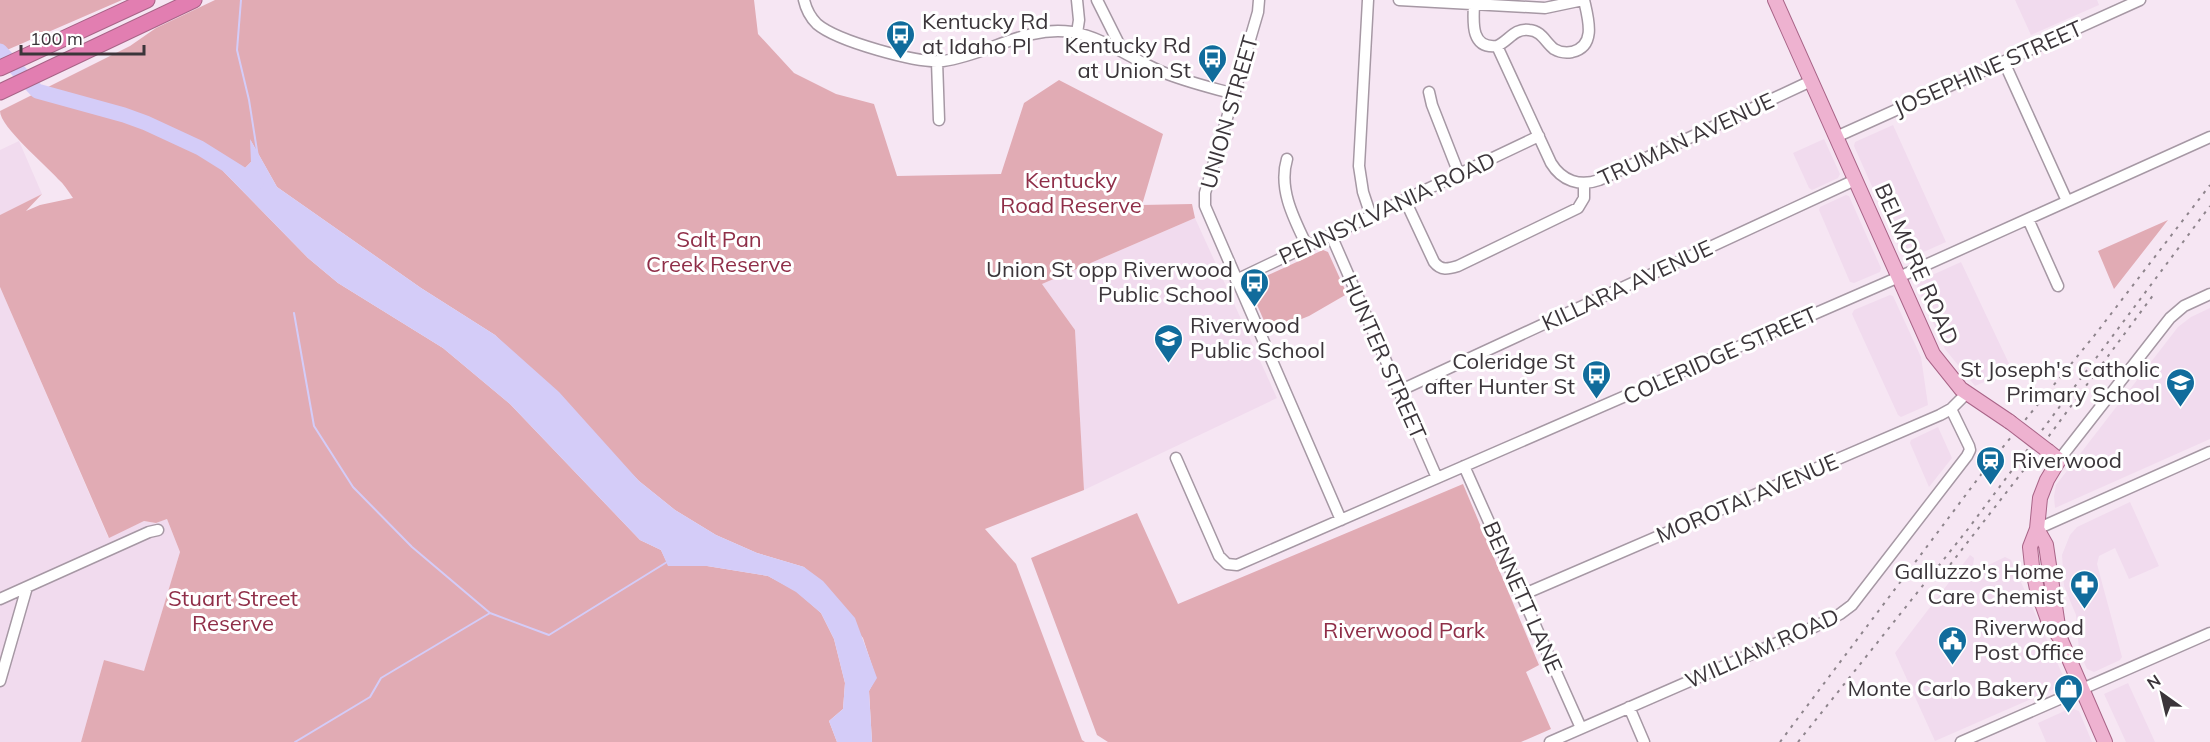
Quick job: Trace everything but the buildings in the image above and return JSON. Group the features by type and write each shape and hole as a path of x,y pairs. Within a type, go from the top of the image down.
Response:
{"highway":[{"path":"0,68 147,0"},
{"path":"0,92 194,0"},
{"path":"0,61 102,16 119,13"},
{"path":"0,102 138,26"}],"main road":[{"name":"BELMORE ROAD","path":"1774,0 1933,354 1951,378 1967,393 2010,422 2059,460"},
{"path":"2059,460 2042,491 2038,506 2037,529 2030,547 2034,578 2048,620 2060,638 2105,742"}],"street":[{"path":"804,0 809,14 816,23 842,38 916,58 937,61 957,58 1032,33 1056,31 1077,33 1123,52 1161,72 1234,94"},
{"path":"1077,0 1079,21 1077,33"},
{"path":"1097,0 1123,52"},
{"name":"UNION STREET","path":"1259,0 1258,12 1204,200 1206,212 1341,520"},
{"path":"1368,0 1359,166 1361,183 1371,216"},
{"path":"1399,0 1545,8 1583,0 1590,32 1588,39 1580,49 1568,52 1557,50 1539,32 1526,29 1515,33 1497,46 1487,46 1475,36 1474,5"},
{"name":"JOSEPHINE STREET","path":"1836,137 2140,0"},
{"name":"TRUMAN AVENUE","path":"1497,46 1558,172 1568,180 1584,184 1599,180 1811,81"},
{"path":"937,61 939,120"},
{"path":"2004,62 2067,201"},
{"path":"1429,92 1459,174"},
{"name":"PENNSYLVANIA ROAD","path":"1236,280 1539,136"},
{"name":"COLERIDGE STREET","path":"1176,458 1215,549 1227,564 1237,565 1899,277 2210,137"},
{"path":"1287,159 1284,175 1288,203 1307,246"},
{"name":"KILLARA AVENUE","path":"1399,391 1856,180"},
{"path":"1405,200 1434,262 1440,268 1445,269 1458,266 1578,208 1584,198 1584,184"},
{"path":"2028,219 2058,286"},
{"name":"HUNTER STREET","path":"1331,235 1437,478"},
{"path":"2059,460 2170,318 2184,306 2210,294"},
{"name":"MOROTAI AVENUE","path":"1522,595 1951,409 1967,393"},
{"name":"WILLIAM ROAD","path":"1550,742 1816,626 1846,610 1967,456 1969,446 1951,409"},
{"path":"2037,529 2210,452"},
{"name":"BENNETT LANE","path":"1464,466 1581,728"},
{"path":"0,599 158,530"},
{"path":"0,681 27,587"},
{"path":"1961,742 2210,633"},
{"path":"1629,707 1644,742"}],"shaded area":[{"path":"2015,0 2097,0 2099,5 2031,35"},
{"path":"1893,125 1946,242 1908,259 1904,258 1854,146 1855,142"},
{"path":"250,139 277,187 421,288 495,335 559,392 639,481 675,510 716,535 757,553 804,567 823,581 855,618 877,678 869,691 872,742 837,742 829,721 843,709 845,683 834,639 821,613 796,592 768,576 707,566 668,566 661,550 640,540 510,404 443,348 338,283 308,258 222,170 239,174 251,162"},
{"path":"1824,139 1840,174 1838,178 1812,190 1793,153"},
{"path":"19,141 42,194 0,215 0,150"},
{"path":"1846,195 1849,196 1881,268 1880,272 1854,283 1850,282 1819,210 1820,207"},
{"name":"Riverwood Public School","path":"1195,218 1277,398 1084,490 1075,330 1042,284"},
{"path":"1961,262 2012,370 1975,386 1945,349 1917,287 1919,281"},
{"path":"0,287 108,537 144,521 156,523 167,519 180,552 144,672 104,660 81,742 0,742"},
{"path":"1890,295 1893,296 1921,357 1928,405 1901,417 1898,415 1852,314 1854,310"},
{"path":"2210,308 2210,439 2055,508 2056,485 2178,327 2191,317"},
{"path":"1938,427 1952,458 1929,487 1910,443 1911,440"},
{"path":"2130,502 2159,566 2129,579 2115,548 2099,556 2097,564 2122,657 2094,672 2087,669 2079,651 2076,615 2064,586 2062,555 2070,535 2077,527"},
{"path":"1970,555 1974,558 1972,573 2005,557 2011,560 2065,680 2063,685 1935,741 1895,653"},
{"path":"2128,683 2155,742 2126,742 2104,694"},
{"path":"2071,708 2079,711 2092,742 2046,742 2038,723"}],"green space":[{"path":"0,0 122,0 0,53"},
{"path":"215,0 754,0 758,34 794,73 836,94 874,104 897,176 1001,174 1024,103 1059,80 1163,134 1142,205 1192,204 1195,218 1042,284 1075,330 1084,490 985,529 1016,564 1082,740 1085,742 872,742 869,691 876,678 863,638 804,567 757,553 716,535 675,510 639,481 495,335 421,288 277,187 251,141 251,162 239,174 223,171 308,258 338,283 443,348 510,404 640,540 661,550 668,565 707,566 768,576 796,591 821,613 834,639 845,683 843,709 829,721 837,742 81,742 104,660 144,671 180,552 167,519 156,523 144,521 109,538 0,287 0,215 42,194 26,211 40,205 73,198 62,183 15,136 2,118 0,111 130,46 156,28"},
{"path":"2168,220 2114,289 2098,251"},
{"path":"1323,250 1328,252 1347,294 1309,316 1269,332 1250,289 1253,282"},
{"name":"Riverwood Park","path":"1463,484 1539,665 1526,672 1551,729 1521,742 1108,742 1097,735 1031,558 1137,513 1178,604"}],"waterway":[{"path":"241,0 237,50 249,100 258,157"},
{"path":"0,51 37,91 146,123 200,148 256,183"},
{"path":"294,313 314,426 353,487 412,547 490,613 549,635 667,562"},
{"path":"295,742 370,697 381,678 490,613"}],"railway":[{"path":"1780,742 1989,464 2094,336 2210,185"},
{"path":"1798,742 1968,529 2210,206"},
{"path":"1939,579 2023,471 2154,294"}],"place":[{"name":"Kentucky Rd at Idaho Pl","path":"901,60"},
{"name":"Kentucky Rd at Union St","path":"1212,84"},
{"name":"Union St opp Riverwood Public School","path":"1254,308"},
{"name":"Riverwood Public School","path":"1169,364"},
{"name":"Coleridge St after Hunter St","path":"1596,400"},
{"name":"St Joseph's Catholic Primary School","path":"2181,408"},
{"name":"Riverwood","path":"1991,486"},
{"name":"Galluzzo's Home Care Chemist","path":"2085,610"},
{"name":"Riverwood Post Office","path":"1953,666"},
{"name":"Monte Carlo Bakery","path":"2069,714"}],"park label":[{"name":"Kentucky Road Reserve","path":"1071,192"},
{"name":"Salt Pan Creek Reserve","path":"719,252"},
{"name":"Stuart Street Reserve","path":"233,610"}]}
